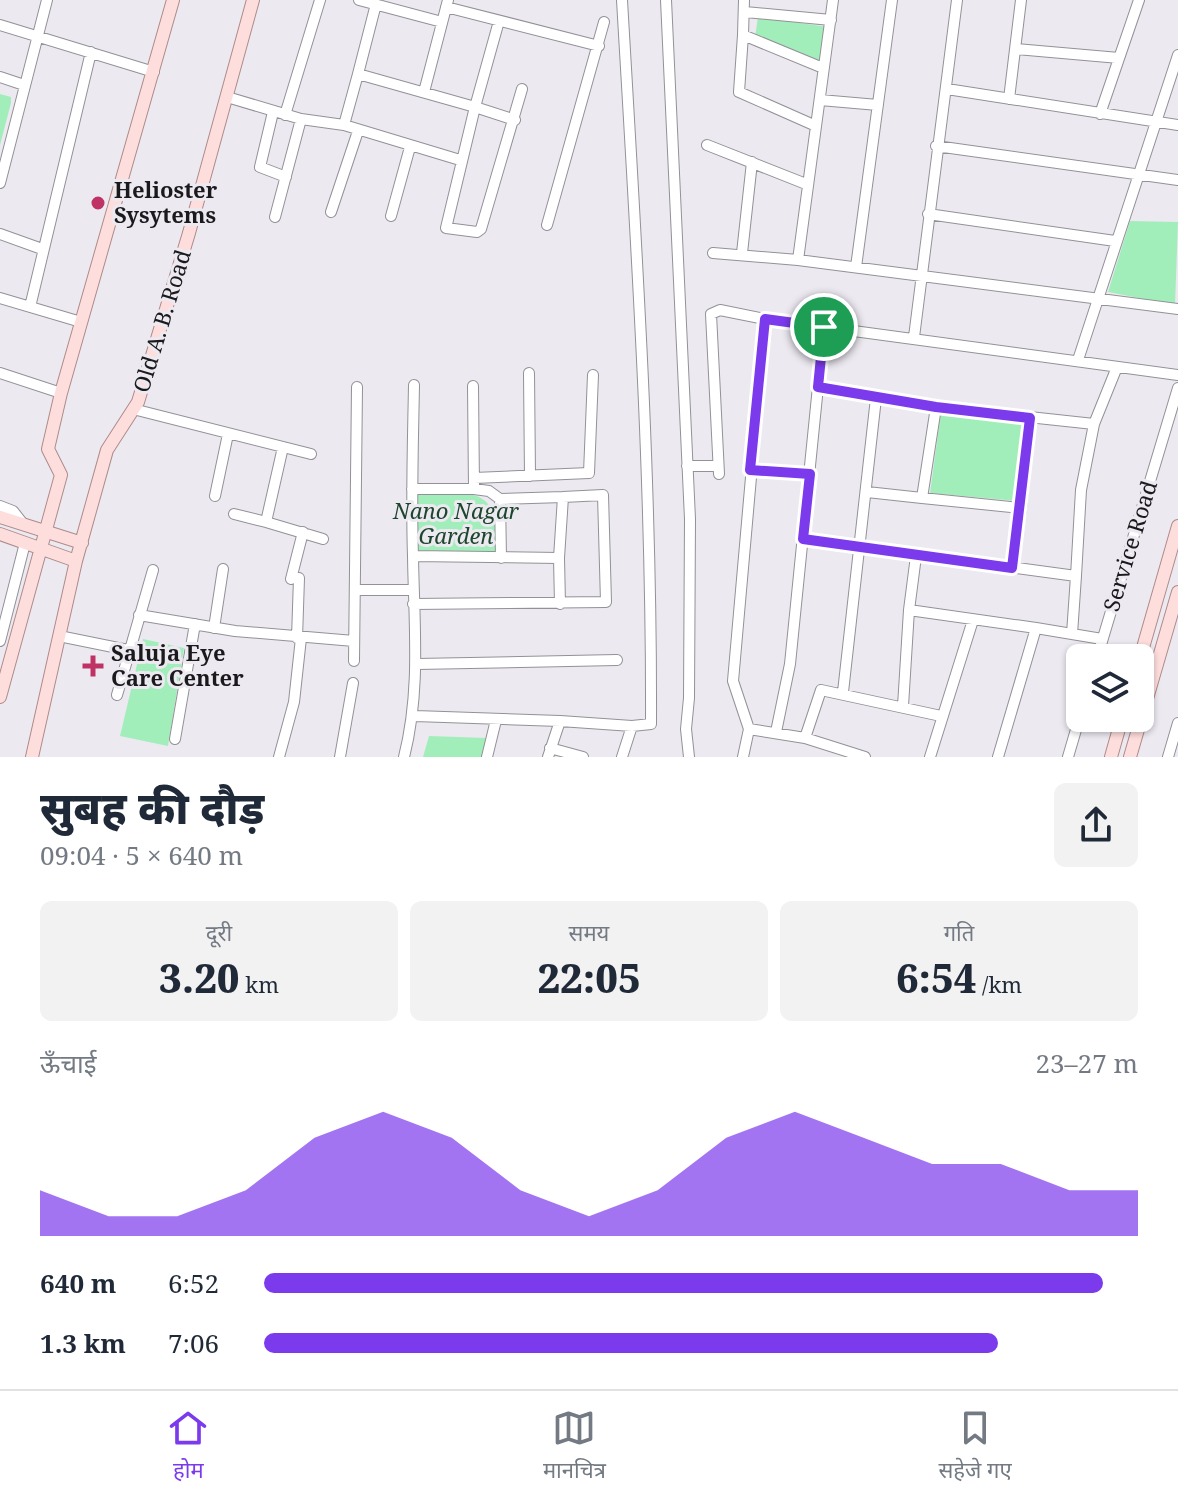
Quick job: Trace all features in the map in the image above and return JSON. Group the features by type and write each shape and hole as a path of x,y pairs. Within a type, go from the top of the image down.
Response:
{"main road":[{"path":"0,697 61,475 48,449 61,393 173,0"},
{"name":"Old A. B. Road","path":"76,561 107,450 133,409 184,249 253,0"},
{"path":"0,517 82,543"},
{"path":"1144,644 1178,526"},
{"path":"0,534 76,561 32,757"},
{"path":"1130,757 1178,592"},
{"path":"1111,757 1118,732"}],"street":[{"path":"0,183 47,0"},
{"path":"285,115 320,0"},
{"path":"359,0 442,22"},
{"path":"415,716 632,726 651,724 652,608 642,300 622,0"},
{"path":"666,0 690,534 686,729 689,757"},
{"path":"744,0 739,92 816,126"},
{"path":"798,260 833,0"},
{"path":"856,267 892,0"},
{"path":"914,337 957,0"},
{"path":"1009,99 1021,0"},
{"path":"1100,114 1139,0"},
{"path":"424,92 447,3 499,21 599,46"},
{"path":"344,125 376,4"},
{"path":"745,12 831,20"},
{"path":"499,21 460,160 446,228 477,232 481,229 522,89"},
{"path":"547,225 604,22"},
{"path":"0,25 154,72"},
{"path":"743,35 823,68"},
{"path":"1016,49 1119,58"},
{"path":"30,307 91,52"},
{"path":"1078,360 1178,55"},
{"path":"358,74 515,120"},
{"path":"0,77 24,85"},
{"path":"947,89 1178,125"},
{"path":"227,97 301,119 344,125 460,160"},
{"path":"820,100 878,105"},
{"path":"273,112 260,167 286,177"},
{"path":"275,217 301,119"},
{"path":"331,212 358,131"},
{"path":"707,145 806,184"},
{"path":"936,146 1178,180"},
{"path":"391,216 410,147"},
{"path":"742,253 752,162"},
{"path":"928,214 1115,241"},
{"path":"0,234 42,249"},
{"path":"713,253 742,253 1178,309"},
{"path":"0,298 81,322"},
{"path":"687,466 719,470 711,314 720,310 765,319 1178,375"},
{"path":"743,757 749,729 733,681 765,319"},
{"path":"776,732 790,664 824,327"},
{"path":"1072,634 1081,490 1094,424 1117,367"},
{"path":"0,373 61,393"},
{"path":"529,373 530,476"},
{"path":"412,489 589,473 593,375"},
{"path":"404,757 415,716 417,664 413,604 414,385"},
{"path":"473,386 474,484"},
{"path":"354,661 357,387"},
{"path":"818,387 936,407 1094,424"},
{"name":"Service Road","path":"1101,644 1178,388"},
{"path":"843,692 876,398"},
{"path":"922,498 936,407"},
{"path":"133,409 311,454"},
{"path":"1012,568 1030,418"},
{"path":"215,496 228,434"},
{"path":"266,522 283,447"},
{"path":"750,470 810,474"},
{"path":"413,604 606,602 605,499 599,493 500,499 474,484"},
{"path":"867,492 1021,508"},
{"path":"560,604 563,497"},
{"path":"500,499 501,558"},
{"path":"0,506 13,511 24,525"},
{"path":"234,514 323,539"},
{"path":"279,757 294,702 299,638 295,578 303,532"},
{"path":"803,539 1076,576"},
{"path":"0,641 5,601 25,543"},
{"path":"413,556 559,558"},
{"path":"903,706 916,556"},
{"path":"214,628 223,569"},
{"path":"117,695 153,570"},
{"path":"356,590 414,590"},
{"path":"909,610 1102,639"},
{"path":"139,615 214,628 354,641"},
{"path":"930,757 973,620"},
{"path":"175,739 195,624"},
{"path":"998,757 1036,628"},
{"path":"59,636 128,650"},
{"path":"417,664 617,660"},
{"path":"340,757 353,683"},
{"path":"805,738 821,690 843,692 941,716"},
{"path":"487,757 496,720"},
{"path":"560,721 549,752 583,757"},
{"path":"1168,757 1178,723"},
{"path":"622,757 632,726"},
{"path":"749,729 805,738 865,757"},
{"path":"1068,757 1075,732"}],"green space":[{"path":"758,17 828,27 821,63 755,37"},
{"path":"0,94 11,97 11,103 0,145"},
{"path":"1130,221 1178,222 1175,305 1108,292"},
{"path":"941,412 1023,421 1017,501 930,493"},
{"name":"Nano Nagar Garden","path":"452,493 479,497 488,504 494,515 495,554 415,553 415,494"},
{"path":"143,639 184,648 168,746 120,736"},
{"path":"429,736 487,738 482,757 423,757"}],"place":[{"name":"Helioster Sysytems","path":"98,203"},
{"name":"Saluja Eye Care Center","path":"93,666"}],"route":[{"path":"765,319 824,327 818,387 936,407 1030,418 1012,568 803,539 810,474 750,470 765,319"}]}
